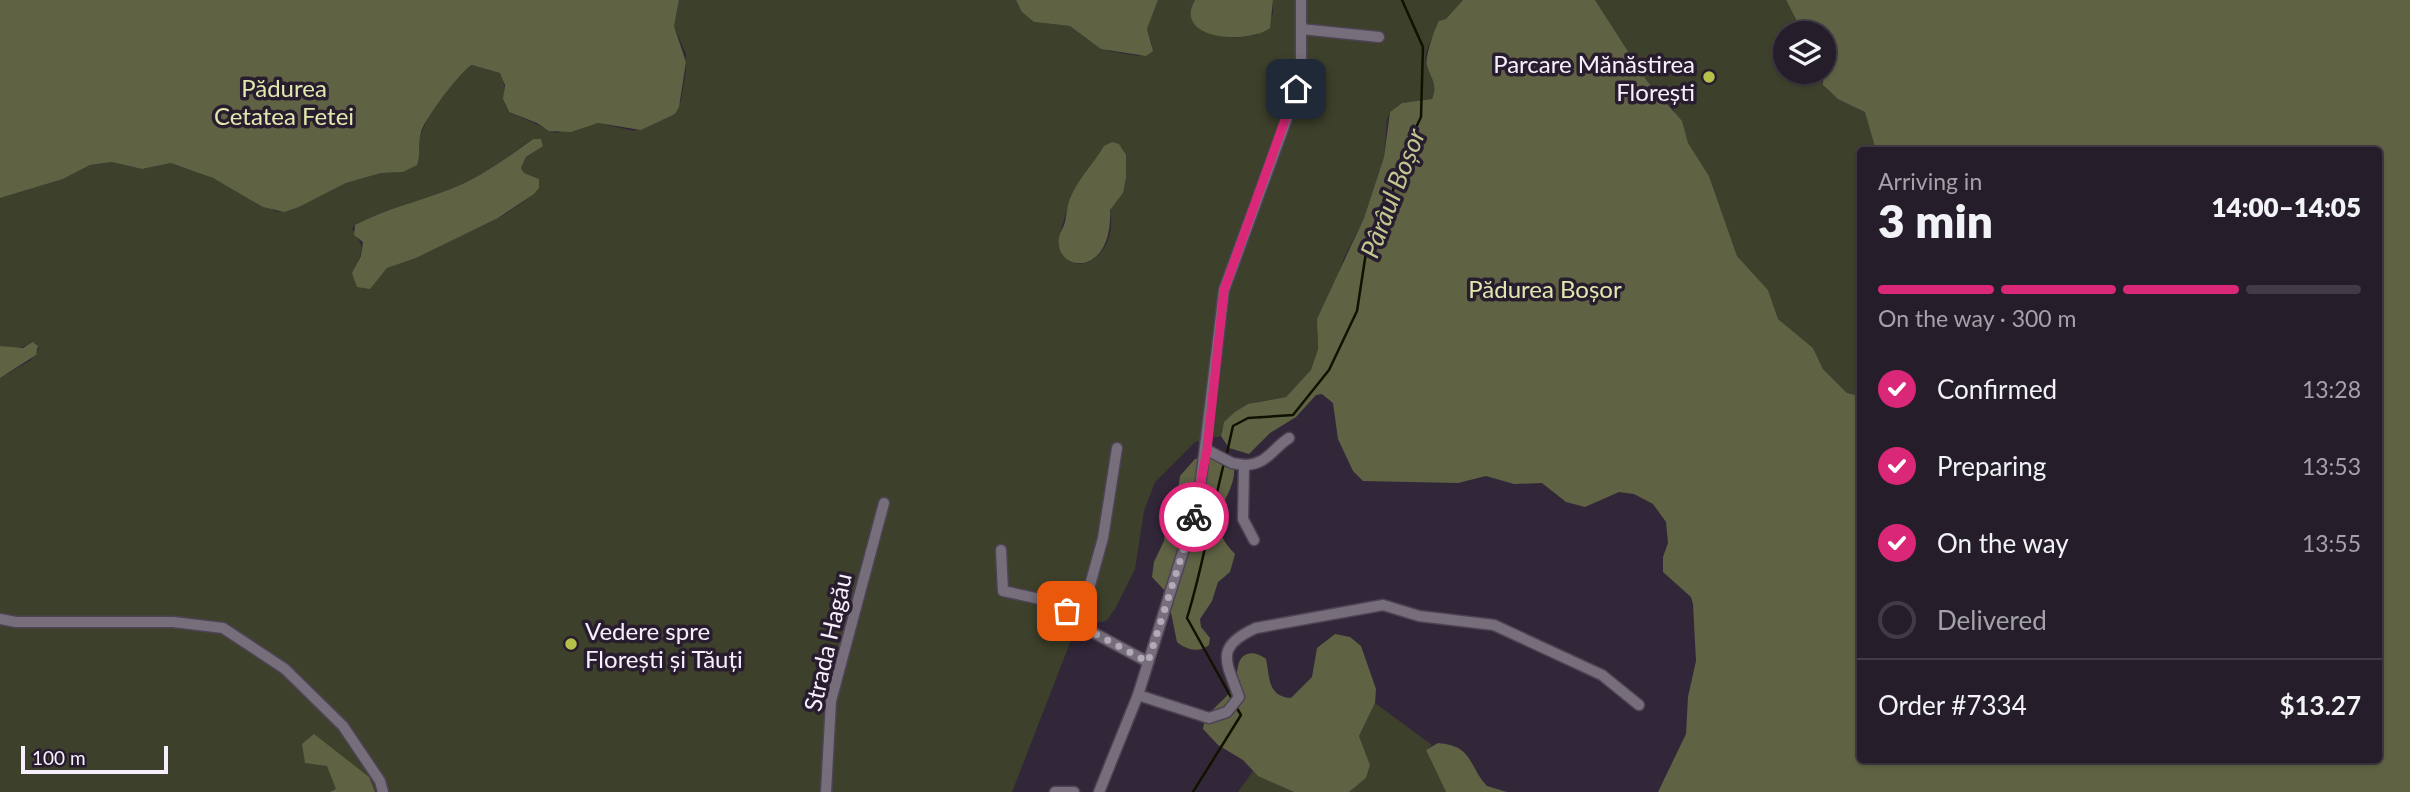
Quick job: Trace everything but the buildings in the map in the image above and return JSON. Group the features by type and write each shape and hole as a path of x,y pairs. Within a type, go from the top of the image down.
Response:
{"street":[{"path":"1098,792 1138,695 1198,504 1207,450 1224,290 1290,110 1301,67 1301,0"},
{"path":"1301,29 1379,37"},
{"path":"1207,450 1244,465 1255,465 1271,457 1278,445 1289,438"},
{"path":"1080,621 1102,538 1117,448"},
{"path":"1244,465 1243,519 1254,540"},
{"name":"Strada Hagău","path":"826,792 831,702 884,503"},
{"path":"1001,550 1003,591 1054,602 1094,633 1148,662"},
{"path":"1138,695 1209,718 1227,712 1239,697 1224,661 1226,649 1241,635 1256,628 1382,605 1419,616 1494,625 1602,676 1639,705"},
{"path":"0,619 16,622 173,622 223,628 285,669 343,726 380,781 383,792"},
{"path":"1055,792 1074,792"}],"green space":[{"name":"Pădurea Cetatea Fetei","path":"0,0 679,0 674,26 686,62 679,107 675,114 641,130 598,123 571,132 549,131 509,112 503,99 505,85 500,73 472,65 452,85 424,126 420,136 417,165 403,172 381,173 346,183 284,212 263,207 213,178 171,163 142,169 112,162 90,165 63,179 0,198"},
{"path":"679,0 1016,0 1034,22 1070,26 1109,51 1139,56 1152,45 1147,29 1158,0 1195,0 1192,6 1204,31 1234,38 1257,35 1273,14 1273,0 1463,0 1437,31 1427,50 1425,59 1434,86 1432,99 1402,103 1390,112 1387,119 1384,157 1364,218 1344,258 1317,334 1318,349 1311,370 1286,397 1256,402 1222,428 1221,436 1195,442 1155,482 1144,511 1135,569 1106,621 1090,623 1075,630 1012,792 0,792 0,378 31,360 39,349 36,343 15,349 0,346 0,198 63,179 90,165 112,162 142,169 171,163 199,171 277,212 299,207 346,183 381,173 403,172 420,150 420,135 430,115 460,73 472,65 500,73 509,112 556,133 598,123 634,131 675,114 681,100 686,54 674,26","holes":["532,139 542,146 526,157 521,168 524,173 534,177 534,194 504,215 416,258 387,268 380,275 355,267 361,248 352,229 355,225 470,180","1097,158 1126,178 1111,208 1110,232 1102,252 1091,261 1077,264 1059,237 1071,195"]},
{"path":"1016,0 1158,0 1147,29 1153,51 1146,56 1101,49 1070,26 1034,22 1022,12"},
{"path":"1195,0 1273,0 1270,28 1260,33 1231,37 1203,31 1194,24 1191,13"},
{"name":"Pădurea Boșor","path":"1463,0 1595,0 1647,81 1682,121 1688,143 1709,176 1737,256 1768,290 1778,319 1813,348 1823,369 1847,393 1857,395 1857,763 2382,763 2382,147 1875,147 1865,112 1838,99 1823,85 1836,84 1836,21 1797,21 1786,0 2410,0 2410,792 1658,792 1686,734 1688,697 1696,661 1693,604 1691,597 1663,572 1663,557 1668,543 1666,522 1653,504 1634,494 1619,492 1585,507 1566,502 1542,483 1514,484 1486,476 1458,483 1363,481 1353,471 1338,439 1333,403 1322,394 1316,395 1296,417 1270,433 1249,454 1229,448 1221,436 1224,422 1235,412 1248,404 1286,397 1311,370 1318,349 1317,319 1364,218 1384,157 1390,112 1402,103 1432,99 1434,94 1434,85 1426,62 1439,21 1446,19"},
{"path":"1595,0 1786,0 1797,21 1773,21 1773,84 1824,84 1831,93 1859,107 1868,116 1875,147 1857,147 1857,395 1847,393 1823,369 1813,348 1778,319 1768,290 1737,256 1709,176 1688,143 1673,109 1647,81"},
{"path":"533,139 541,139 543,146 526,157 521,168 524,173 539,179 539,188 534,194 498,218 416,258 387,268 370,289 357,287 352,273 361,256 363,242 354,235 355,225 470,180"},
{"path":"1112,142 1119,144 1126,155 1123,193 1110,210 1108,233 1102,249 1094,259 1083,263 1073,262 1065,257 1060,249 1059,237 1069,202 1078,183 1104,146"},
{"path":"33,342 38,346 36,355 0,378 0,346 23,348"},
{"path":"1209,455 1234,465 1234,477 1219,518 1219,528 1235,554 1230,572 1218,582 1212,601 1200,619 1201,627 1210,638 1209,645 1193,650 1177,642 1167,593 1152,577 1166,526 1176,506 1180,476 1195,459"},
{"path":"1335,634 1350,637 1361,646 1376,689 1375,703 1359,736 1370,765 1366,778 1349,792 1294,792 1258,776 1243,760 1218,745 1203,729 1208,716 1230,691 1238,664 1245,655 1254,653 1266,659 1274,690 1291,698 1312,677 1317,648"},
{"path":"1375,703 1432,745 1426,750 1446,792 1349,792 1366,778 1370,765 1359,736"},
{"path":"314,734 369,777 375,792 330,792 336,789 327,766 305,763 302,744"},
{"path":"1438,743 1458,748 1469,758 1487,786 1507,792 1446,792 1426,750"},
{"path":"1253,771 1294,792 1238,792"}],"waterway":[{"name":"Pârâul Boșor","path":"1226,457 1233,426 1248,418 1293,415 1329,370 1357,311 1367,246 1390,206 1398,165 1421,117 1423,47 1402,0"},
{"name":"Pârâul Boșor","path":"1224,463 1187,618 1232,699"},
{"name":"Pârâul Boșor","path":"1193,792 1241,715 1235,705"}],"way so far":[{"path":"1067,611 1094,633 1148,662 1194,517"}],"place":[{"name":"Parcare Mănăstirea Florești","path":"1709,77"},
{"name":"Vedere spre Florești și Tăuți","path":"571,644"}],"route":[{"path":"1194,517 1207,450 1219,317 1224,290 1230,265 1296,89"}]}
